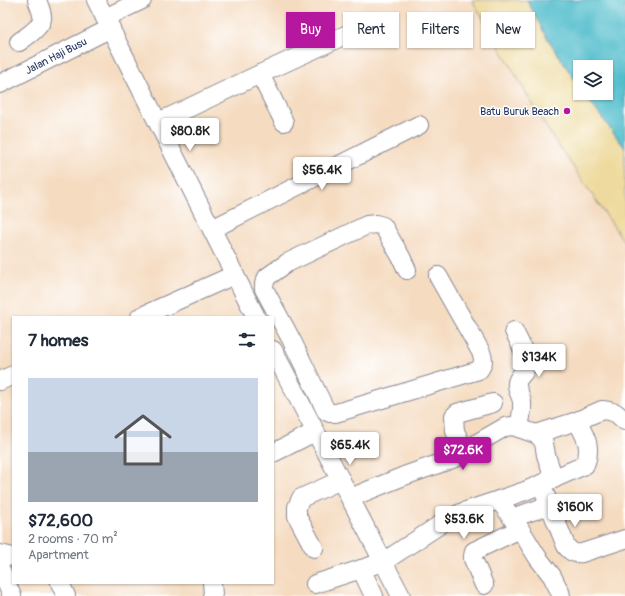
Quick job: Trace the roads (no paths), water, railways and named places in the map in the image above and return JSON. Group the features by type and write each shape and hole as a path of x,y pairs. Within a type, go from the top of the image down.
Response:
{"street":[{"path":"19,42 40,25 43,18 37,0"},
{"path":"96,0 159,122 255,316"},
{"name":"Jalan Haji Busu","path":"0,84 108,23 142,0"},
{"path":"159,122 343,36"},
{"path":"260,74 284,122"},
{"path":"212,230 419,125"},
{"path":"407,270 383,226 376,224 367,225 287,263 267,277 264,284 264,289 291,338 326,411 336,413 479,370 483,365 481,352 438,276"},
{"path":"142,316 234,274"},
{"path":"514,331 526,358 527,365 518,380 517,385 523,404 519,428"},
{"path":"274,344 291,338"},
{"path":"274,352 397,589 373,594 362,569"},
{"path":"0,381 12,375"},
{"path":"465,453 455,431 454,416 457,413 493,402"},
{"path":"536,434 577,421 602,410 616,413 625,421"},
{"path":"315,584 383,562 447,520 462,512 500,500 585,465 588,456 587,440 577,421"},
{"path":"350,498 404,476 448,461 465,453 479,442 505,427 513,426 536,434 544,443 550,505 566,546 570,551 576,554 582,553 625,539"},
{"path":"274,453 316,432"},
{"path":"314,548 296,516 296,507 301,498 341,480"},
{"path":"500,500 538,558 552,576 561,596"},
{"path":"484,585 473,559 474,551 516,524 550,505"},
{"path":"0,554 12,557"},
{"path":"0,568 12,596"},
{"path":"60,584 66,596"},
{"path":"212,584 212,596"}],"water":[{"path":"527,0 625,0 625,148 588,100 613,100 613,60 573,60 573,77 546,36 535,15 535,12 533,12"}],"place":[{"name":"Batu Buruk Beach","path":"567,111"}]}
